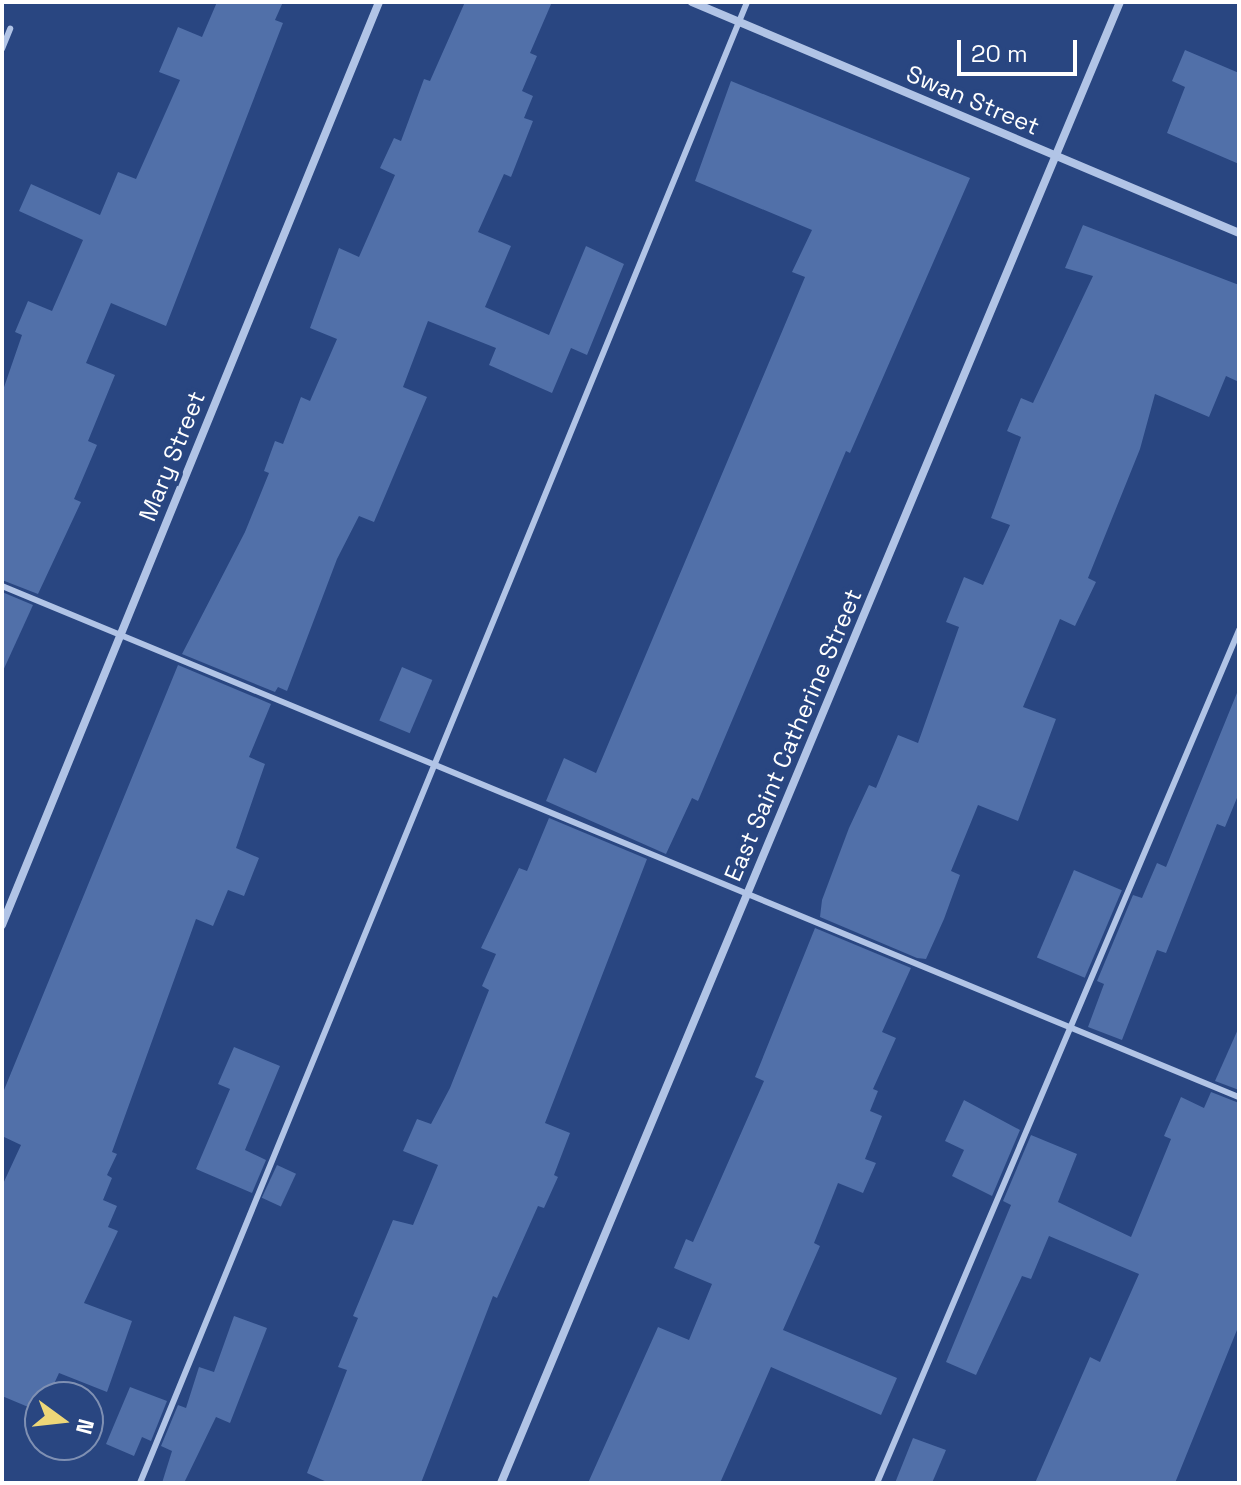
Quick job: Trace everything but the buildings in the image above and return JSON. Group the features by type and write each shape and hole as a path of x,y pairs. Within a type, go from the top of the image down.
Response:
{"street":[{"name":"Mary Street","path":"2,925 379,2"},
{"name":"Swan Street","path":"692,2 1239,233"},
{"name":"East Saint Catherine Street","path":"501,1483 1120,2"}],"lane":[{"path":"140,1483 747,2"},
{"path":"2,49 10,29"},
{"path":"2,586 1239,1097"},
{"path":"877,1483 1239,630"}]}
